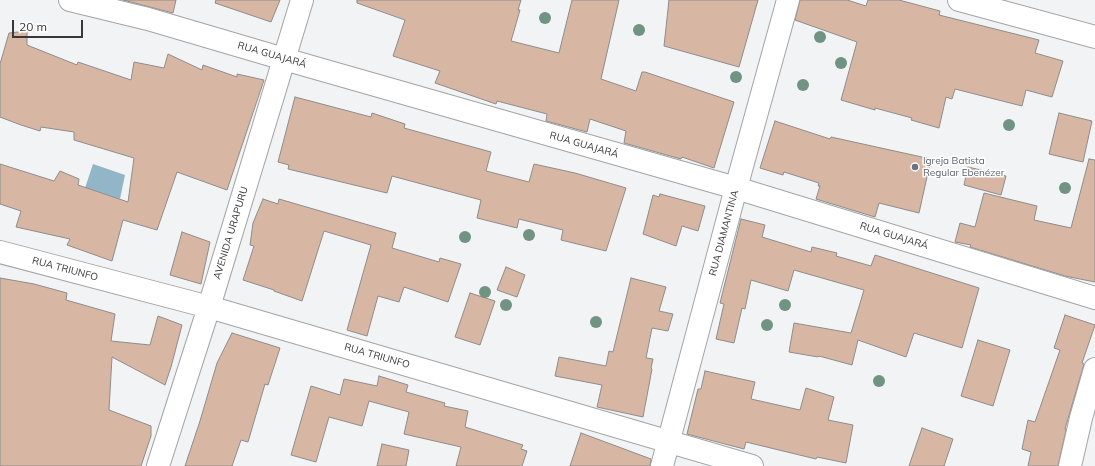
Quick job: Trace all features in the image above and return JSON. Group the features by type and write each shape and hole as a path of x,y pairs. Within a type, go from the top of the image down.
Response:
{"street":[{"name":"RUA GUAJARÁ","path":"70,0 148,19 736,188 1095,298"},
{"name":"AVENIDA URAPURU","path":"158,466 209,307 302,0"},
{"name":"RUA DIAMANTINA","path":"662,466 788,0"},
{"path":"959,0 1095,37"},
{"name":"RUA TRIUNFO","path":"0,252 209,307 752,466"},
{"path":"1070,466 1081,418 1095,369"}],"water":[{"path":"93,164 125,175 120,199 85,188"}],"building":[{"path":"123,0 176,0 173,13"},
{"path":"216,0 280,0 271,22 215,3"},
{"path":"357,0 521,0 518,10 520,10 511,41 559,53 572,0 619,0 601,79 636,91 642,72 645,72 734,102 714,168 682,157 681,159 624,143 626,131 590,119 587,132 546,121 547,114 497,101 496,104 435,83 440,71 393,56 405,20 357,3"},
{"path":"669,0 758,0 739,67 664,46"},
{"path":"800,0 847,0 866,6 868,0 899,0 940,11 939,15 1039,40 1035,53 1063,61 1052,97 1026,90 1022,106 955,89 952,99 946,97 939,128 911,120 912,118 875,108 875,110 841,100 857,42 795,20"},
{"path":"27,31 27,45 77,65 78,62 131,80 134,62 164,68 168,54 202,70 203,65 237,77 237,74 264,80 227,190 177,172 157,230 123,220 112,261 67,245 70,239 16,227 21,211 0,204 0,164 54,181 60,171 79,179 78,185 128,202 134,158 74,140 74,132 41,127 40,131 0,117 0,64 9,33"},
{"path":"295,97 371,117 372,113 405,124 404,128 491,152 486,171 529,182 534,164 575,173 626,188 606,251 561,240 563,230 519,219 517,228 477,218 481,200 392,176 387,193 288,169 289,165 278,162"},
{"path":"1059,113 1092,121 1083,162 1049,154"},
{"path":"775,121 830,139 831,137 931,159 919,213 879,203 875,217 816,199 820,186 818,186 819,183 784,172 783,175 760,168"},
{"path":"1089,159 1095,160 1095,282 1065,276 970,247 971,245 955,242 960,223 975,227 984,193 1037,206 1034,220 1071,228"},
{"path":"968,167 1006,176 1001,195 964,185"},
{"path":"660,194 705,206 698,231 682,226 676,246 643,234 653,195 659,197"},
{"path":"263,199 278,204 279,199 396,233 392,248 439,262 440,258 461,264 448,302 404,287 399,302 378,296 367,336 347,330 371,245 324,231 302,301 243,280 254,246 250,245 253,223"},
{"path":"741,219 765,225 762,237 811,252 812,247 837,253 836,256 871,266 875,255 979,288 962,348 914,333 906,357 858,340 852,365 819,356 789,352 794,323 851,333 864,290 794,270 788,291 751,280 745,309 742,308 734,343 716,339 724,304 720,303"},
{"path":"182,232 210,242 201,284 170,275"},
{"path":"506,267 525,275 517,297 497,290"},
{"path":"0,278 34,284 67,293 66,300 115,314 111,341 150,345 158,316 182,325 165,385 112,357 109,410 151,426 151,436 141,466 0,466"},
{"path":"631,278 666,287 659,311 673,314 668,331 652,328 646,358 653,359 652,369 643,417 597,407 602,385 555,376 559,357 606,366 609,351 613,352"},
{"path":"470,293 495,301 480,345 455,337"},
{"path":"1065,315 1095,325 1082,363 1084,364 1065,429 1058,466 1028,466 1031,452 1022,449 1028,420 1035,422 1060,350 1054,348"},
{"path":"232,333 280,348 268,385 265,384 248,442 241,440 232,466 185,466 217,363"},
{"path":"978,340 1010,350 993,406 961,396"},
{"path":"705,371 755,382 751,399 800,410 806,388 834,397 828,420 853,425 846,463 817,457 816,459 746,442 744,449 687,434 698,389 701,389"},
{"path":"379,376 408,385 406,392 445,403 444,406 468,411 465,427 523,445 521,449 527,451 522,466 456,466 461,447 404,434 409,412 369,401 362,426 329,417 316,462 291,455 311,386 340,395 344,379 377,386"},
{"path":"922,428 953,439 944,466 909,466"},
{"path":"581,433 651,459 650,466 570,466"},
{"path":"382,444 409,450 406,466 377,466"}],"place":[{"name":"Igreja Batista Regular Ebenézer","path":"915,167"}]}
